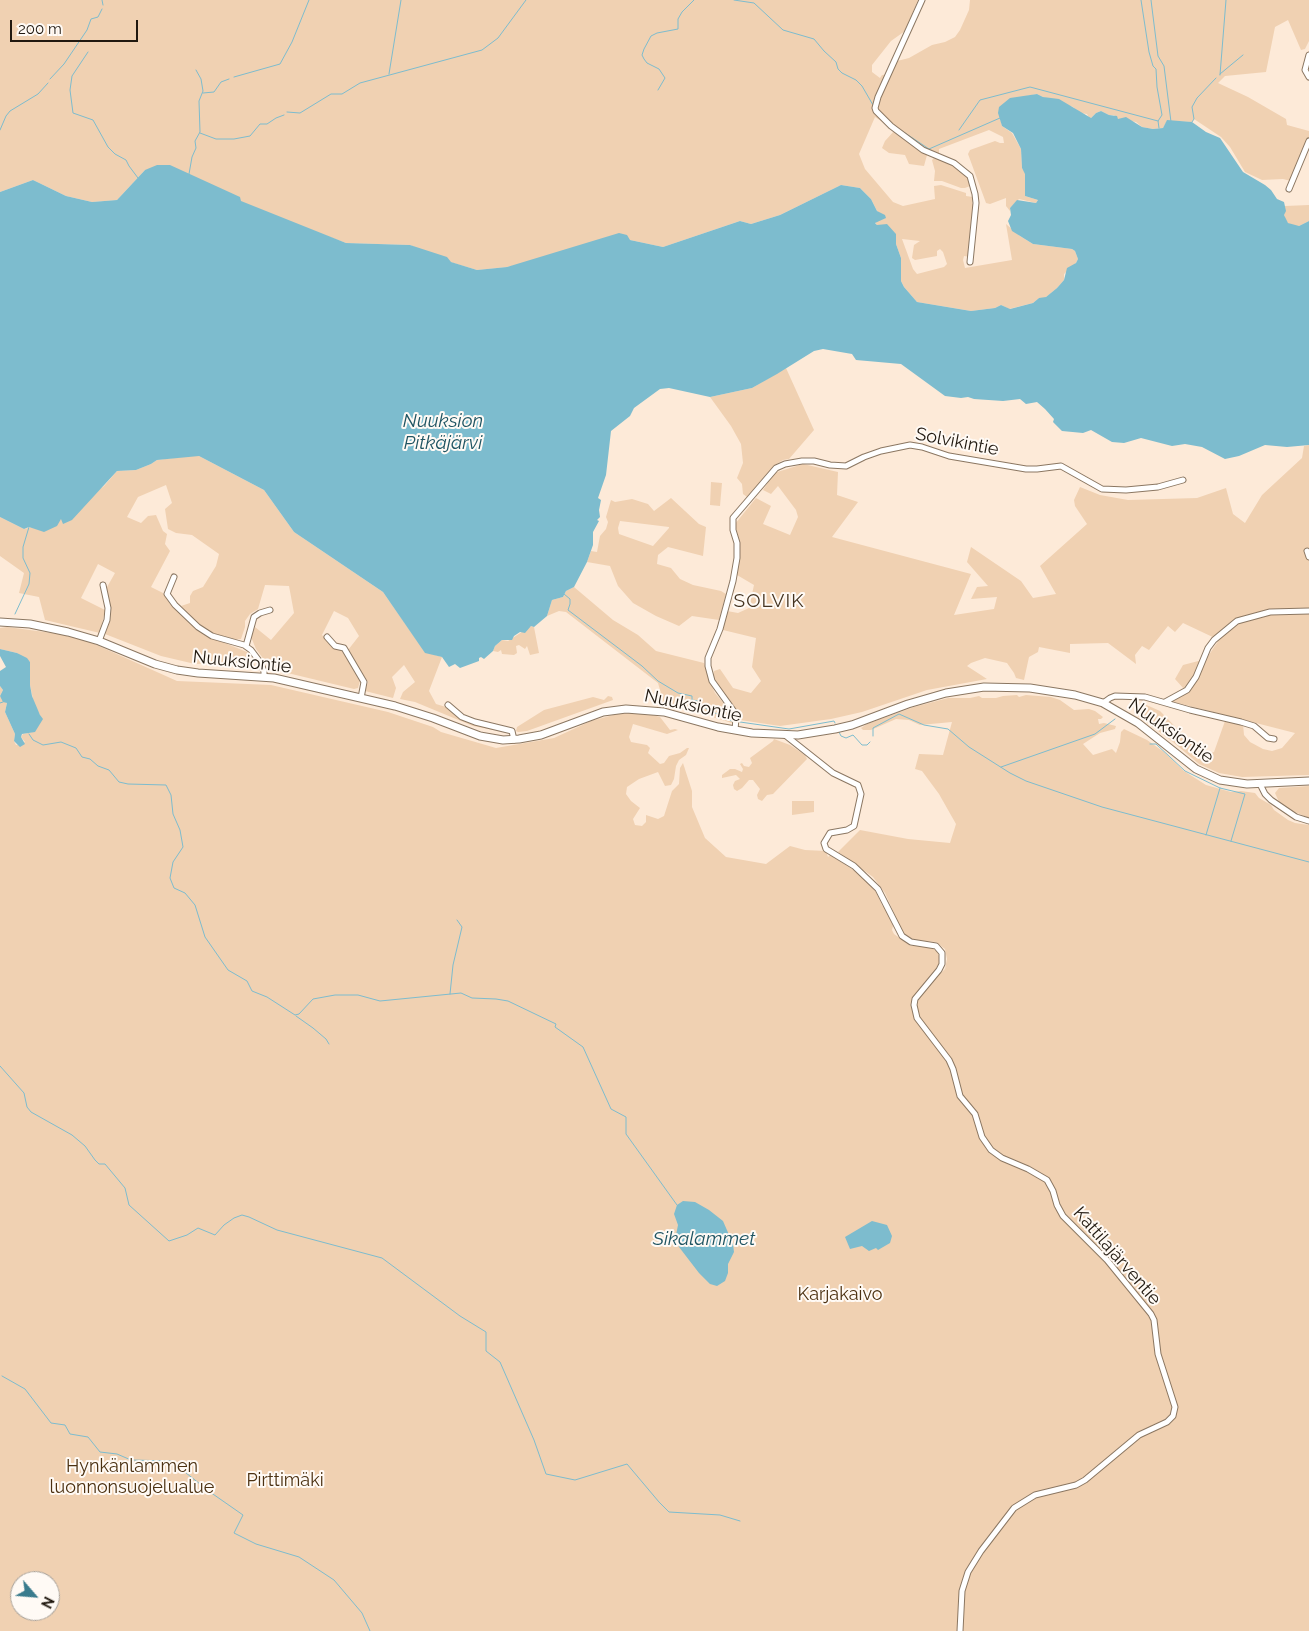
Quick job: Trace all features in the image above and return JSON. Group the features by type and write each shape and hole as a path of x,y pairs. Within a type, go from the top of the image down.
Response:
{"street":[{"path":"922,0 878,97 876,111 885,121 923,150 960,167 970,176 976,203 970,262"},
{"path":"1309,55 1305,70 1309,77"},
{"path":"1289,189 1309,141"},
{"name":"Solvikintie","path":"735,730 736,718 734,712 712,681 708,658 720,629 733,581 737,558 733,518 776,468 784,464 802,461 846,466 872,454 910,445 949,456 1023,468 1037,469 1061,466 1102,489 1126,490 1158,487 1183,480"},
{"path":"174,577 167,594 175,605 198,627 212,636 246,646 256,655 264,671 264,676"},
{"path":"99,641 107,620 108,608 103,585"},
{"path":"246,646 254,617 270,610"},
{"path":"1165,702 1187,690 1196,676 1208,648 1236,621 1270,612 1309,611"},
{"name":"Nuuksiontie","path":"0,622 50,628 99,641 147,661 177,670 198,673 264,676 420,713 480,736 514,740 541,735 603,712 626,708 664,712 735,730 785,735 835,729 925,698 975,688 1030,688 1075,695 1103,703 1138,723 1187,763 1201,772 1220,780 1234,783 1260,784 1309,781"},
{"path":"327,637 335,646 344,648 364,682 361,698"},
{"path":"1103,703 1115,696 1145,697 1254,726 1268,738 1274,739"},
{"path":"448,705 462,717 474,722 512,730 514,740"},
{"name":"Kattilajärventie","path":"785,735 833,774 858,784 860,794 854,826 847,830 830,834 824,843 826,848 854,866 878,889 902,936 912,942 936,946 942,953 942,964 939,970 915,1000 914,1005 917,1018 949,1060 960,1096 975,1114 982,1137 991,1150 1002,1158 1028,1169 1047,1180 1063,1216 1107,1260 1151,1314 1154,1320 1158,1354 1175,1407 1173,1416 1167,1422 1139,1435 1085,1480 1076,1485 1035,1495 1014,1508 985,1545 968,1572 962,1591 960,1631"},
{"path":"1260,784 1265,794 1271,800 1296,817 1309,821"}],"green space":[{"path":"0,0 918,0 905,31 891,41 872,65 872,72 880,78 882,75 890,74 897,61 909,58 932,45 955,37 969,10 970,0 1309,0 1309,41 1305,49 1301,50 1288,20 1275,27 1266,72 1225,76 1218,83 1248,97 1286,119 1287,125 1309,131 1309,147 1291,181 1283,179 1262,180 1245,172 1230,147 1221,137 1194,119 1192,122 1167,121 1163,128 1153,129 1142,127 1136,122 1118,119 1114,115 1101,111 1089,118 1087,114 1080,113 1073,107 1037,94 1022,97 1000,118 1002,126 1012,133 1021,149 1022,168 1025,173 1025,196 1038,200 1036,203 1019,199 1010,208 1010,211 1006,206 1006,198 990,204 986,203 968,154 970,150 995,141 1004,143 1003,137 989,130 939,149 939,153 927,155 924,166 909,164 905,155 889,153 882,148 885,141 895,130 875,117 859,154 865,169 893,202 903,206 935,199 934,186 941,185 966,193 966,196 973,197 970,257 964,256 965,268 1012,260 1006,224 1033,244 1075,251 1078,259 1064,274 1064,280 1057,288 1045,298 1039,298 1033,303 1009,309 1001,305 995,308 971,311 917,302 901,281 901,258 896,244 895,233 877,225 875,222 885,218 877,211 871,199 860,188 841,185 780,215 751,224 740,221 663,247 630,240 507,267 477,270 450,262 410,245 346,243 145,170 117,200 92,202 66,196 33,180 0,192","holes":["902,239 920,241 914,245 912,258 915,260 937,256 937,251 940,249 947,264 944,267 917,274 913,269"]},
{"path":"934,158 958,167 969,177 970,186 961,188 942,181 934,181 935,171 932,160"},
{"path":"1309,205 1309,221 1299,226 1286,222 1284,215 1285,206"},
{"path":"786,368 814,430 789,459 775,465 747,497 743,494 742,484 737,478 743,463 741,444 731,426 710,397 752,388"},
{"path":"1309,445 1309,775 1242,777 1219,773 1199,764 1134,713 1142,703 1160,711 1199,751 1208,754 1214,752 1225,721 1243,724 1244,735 1250,742 1263,749 1272,751 1282,748 1295,733 1166,700 1184,689 1175,679 1183,665 1206,659 1219,640 1183,623 1175,632 1168,626 1149,650 1142,646 1135,655 1136,664 1108,643 1070,644 1070,653 1039,647 1038,652 1029,657 1024,680 1016,678 1007,663 985,658 967,666 987,679 927,690 862,712 831,719 780,726 740,720 713,679 714,671 720,669 733,688 751,693 761,681 752,667 756,638 723,630 727,611 738,613 749,608 754,585 737,575 740,544 735,524 756,498 771,506 763,524 790,535 798,517 796,510 778,486 771,494 763,490 774,473 803,464 838,472 837,495 858,502 832,537 971,574 954,615 994,609 997,597 971,599 977,587 988,586 967,562 971,547 1021,581 1033,598 1056,594 1040,566 1087,524 1075,506 1074,500 1080,487 1100,495 1128,500 1197,498 1226,488 1233,514 1245,523 1262,495 1302,458 1304,446"},
{"path":"199,456 264,490 294,532 383,592 425,652 442,657 429,691 436,704 446,707 461,719 493,730 473,726 415,702 400,699 403,692 415,682 404,665 392,677 396,688 393,698 365,691 368,682 348,650 359,636 348,618 334,611 322,635 335,648 342,651 360,681 358,688 354,689 271,669 256,649 251,637 255,627 271,640 294,613 289,586 265,585 258,609 250,614 245,621 241,639 230,640 213,634 198,624 181,606 190,603 190,596 193,591 203,587 216,566 219,554 192,535 176,533 168,529 165,509 172,503 166,485 138,497 127,517 141,523 148,516 156,515 163,531 167,534 165,544 170,551 151,587 163,593 170,604 210,637 247,652 257,669 223,663 195,664 161,656 105,634 110,621 111,609 106,589 115,573 98,564 81,598 105,610 100,633 45,620 39,597 19,593 24,573 0,556 0,517 24,529 61,519 104,486 117,471 136,470 157,460"},
{"path":"711,482 722,483 720,506 710,505"},
{"path":"671,498 699,524 706,527 703,556 668,547 658,555 657,564 671,568 680,579 693,585 721,591 726,594 719,620 692,616 679,626 656,616 633,603 618,586 610,566 587,562 591,551 597,552 600,536 606,529 608,522 606,517 611,500 615,502 632,499 648,504 654,511","holes":["620,521 669,527 653,546 619,534 618,528"]},
{"path":"574,587 613,620 638,635 656,651 704,663 715,693 734,717 732,723 664,704 658,683 566,612 559,611 547,616 552,600 563,597 566,591"},
{"path":"531,626 534,627 539,653 530,655 527,646 525,649 519,645 516,646 517,653 514,655 502,654 501,650 498,652 493,651 495,646 502,640 508,641"},
{"name":"Karjakaivo","path":"7,627 60,634 90,642 177,681 271,685 388,712 433,727 441,732 496,748 554,738 591,721 617,714 649,714 660,717 670,730 678,730 667,734 633,724 629,737 631,742 647,745 650,748 648,753 660,764 664,763 669,756 689,748 686,755 679,760 676,766 671,785 665,786 658,772 639,779 627,787 626,794 640,808 633,819 635,825 642,826 646,822 646,815 658,819 664,816 672,791 679,784 680,768 683,763 692,791 692,807 705,838 726,857 766,864 790,846 805,850 826,851 828,857 830,855 861,875 876,892 882,905 887,910 894,934 911,946 927,946 937,951 939,963 935,971 941,973 945,969 947,959 945,949 936,942 915,940 904,935 885,893 873,877 838,852 860,830 908,839 950,843 956,824 939,794 922,771 915,769 919,754 943,755 952,722 920,725 909,720 896,719 871,730 863,730 861,728 867,724 914,707 948,698 979,696 982,698 996,698 1017,695 1019,697 1026,695 1051,697 1060,700 1074,710 1089,709 1095,711 1103,717 1098,719 1099,724 1104,723 1116,726 1115,729 1100,733 1083,744 1093,755 1112,749 1116,753 1121,732 1124,729 1147,740 1164,752 1184,771 1206,785 1231,792 1255,793 1288,820 1309,825 1309,1631 0,1631 0,696 7,703 5,712 15,734 14,741 16,745 25,742 21,737 23,734 32,732 40,723 40,715 34,704 30,685 30,662 17,653 0,649 0,628"},
{"path":"608,696 612,697 613,700 527,731 516,731 517,727 544,710 593,697 604,700"},
{"path":"774,739 790,745 805,755 807,759 773,794 767,795 762,801 758,799 757,795 760,789 753,780 749,780 737,791 733,785 735,781 740,779 736,775 722,778 722,775 730,769 742,772 743,769 740,764 742,763 744,766 749,767 752,763 750,758"},
{"path":"1309,786 1309,818 1290,810 1279,802 1275,793 1279,788"},
{"path":"792,801 814,801 814,812 792,815"}],"water":[{"name":"Nuuksion Pitkäjärvi","path":"1037,94 1043,97 1059,99 1091,118 1101,111 1117,116 1118,119 1126,117 1142,127 1153,129 1163,128 1167,120 1192,122 1206,132 1220,138 1243,172 1265,185 1277,199 1284,202 1286,211 1284,215 1288,223 1299,226 1309,221 1309,445 1287,447 1265,445 1239,456 1225,459 1202,447 1185,444 1172,446 1141,438 1124,443 1112,442 1091,430 1083,433 1062,431 1053,422 1054,419 1037,402 1026,404 1020,399 1003,401 945,396 901,364 856,360 852,354 823,349 814,351 752,388 710,397 669,388 660,389 634,408 630,416 611,431 606,475 598,498 601,500 600,517 593,532 593,545 587,562 574,587 566,591 563,597 552,600 547,616 534,627 531,626 525,633 520,632 512,640 502,640 484,659 481,657 479,661 460,668 455,664 449,667 442,657 425,653 383,592 294,532 264,490 199,456 157,460 136,470 117,471 72,520 63,524 61,519 57,526 44,532 29,527 24,529 0,517 0,192 33,180 66,196 92,202 117,200 145,170 157,165 170,165 240,197 241,201 346,243 410,245 447,257 451,262 477,270 507,267 619,233 627,235 630,240 663,247 740,221 751,224 780,215 841,185 860,188 871,199 877,211 885,215 886,218 875,223 877,225 887,224 896,234 896,244 901,258 901,281 917,302 971,311 995,308 1001,305 1010,309 1033,303 1039,298 1046,297 1064,280 1067,268 1076,263 1078,259 1075,251 1072,249 1033,244 1012,231 1008,221 1011,215 1010,208 1017,200 1036,203 1038,200 1025,196 1025,174 1022,168 1021,149 1013,133 1002,126 998,113 999,107 1010,98"},
{"path":"0,649 17,653 27,658 30,662 32,696 43,719 35,732 22,734 21,737 25,744 20,747 14,741 15,734 5,712 7,703 3,702 0,696 3,690 0,686 0,671 6,667 0,656"},
{"name":"Sikalammet","path":"683,1201 695,1202 723,1221 733,1244 734,1252 728,1264 728,1273 725,1281 717,1286 710,1284 699,1273 679,1247 676,1235 678,1225 674,1214 677,1205"},
{"path":"872,1221 887,1225 892,1236 890,1243 878,1250 876,1248 869,1251 862,1246 850,1249 845,1237"}],"waterway":[{"path":"102,0 103,5"},
{"path":"234,77 280,64 292,42 309,0"},
{"path":"389,74 401,0"},
{"path":"287,112 300,113 331,94 342,94 360,83 482,50 498,38 526,0"},
{"path":"658,90 665,78 659,69 647,63 644,59 642,55 644,49 651,36 678,29 678,19 694,0"},
{"path":"734,0 754,3 783,30 814,39 836,62 838,69 842,73 856,80 862,86 873,105"},
{"path":"1141,0 1149,52 1153,66 1156,69 1162,115 1158,121 1159,128"},
{"path":"1151,0 1158,56 1164,66 1171,122"},
{"path":"1220,75 1226,0"},
{"path":"50,79 64,64 87,30 91,19 98,17 102,9"},
{"path":"88,52 72,76 70,90 73,113 93,120 108,147 115,154 126,160 138,178"},
{"path":"1220,74 1243,55"},
{"path":"189,174 192,157 196,148 195,141 200,132 199,101 203,91 201,79 196,70"},
{"path":"1192,122 1194,119 1192,107 1197,98 1216,78"},
{"path":"203,93 214,92 221,82 229,79"},
{"path":"0,130 10,111 38,94 48,83"},
{"path":"959,130 980,100 1030,87 1158,121"},
{"path":"200,133 216,139 234,139 250,136 260,124 267,124 284,115"},
{"path":"896,127 929,149 1000,118"},
{"path":"15,614 29,584 30,573 23,558 23,547 29,527"},
{"path":"564,594 570,599 568,610 642,666 658,681 678,693 692,696 692,700 698,701 709,711 732,721"},
{"path":"873,736 873,728 899,714 924,725 948,729 969,747 1026,781 1102,807 1309,862"},
{"path":"1001,767 1095,734 1115,719"},
{"path":"740,722 789,729 834,721 835,723"},
{"path":"839,732 841,736 846,738 853,735 862,745 867,745 870,742"},
{"path":"29,734 33,740 43,745 61,742 76,748 82,757 90,759 98,766 109,770 119,782 166,785 171,795 173,814 180,830 183,847 173,862 170,878 174,888 185,893 195,905 205,937 228,970 247,981 252,991 267,997 295,1015 299,1014 313,999 335,995 358,995 380,1001 461,993 472,998 508,1001 556,1024 555,1027 583,1047 611,1109 626,1117 626,1134 677,1205"},
{"path":"1150,744 1156,744 1185,771 1220,788 1245,794 1231,841"},
{"path":"1206,835 1220,788"},
{"path":"450,994 453,965 462,927 457,920"},
{"path":"296,1016 326,1039 329,1044"},
{"path":"0,1066 24,1093 27,1107 31,1112 72,1135 85,1146 99,1164 105,1164 125,1188 129,1205 169,1241 187,1235 198,1228 215,1235 234,1218 242,1215 249,1217 277,1230 382,1258 460,1316 486,1332 486,1351 500,1362 534,1440 546,1474 575,1480 627,1464 669,1512 720,1515 740,1521"},
{"path":"2,1376 25,1389 51,1423 65,1425 70,1434 88,1437 100,1452 117,1454 131,1460 171,1461 243,1515 234,1533 256,1544 299,1557 334,1580 362,1613 370,1631"}],"district":[{"name":"SOLVIK","path":"769,601"}],"park label":[{"name":"Hynkänlammen luonnonsuojelualue","path":"132,1477"},
{"name":"Pirttimäki","path":"285,1481"}]}
